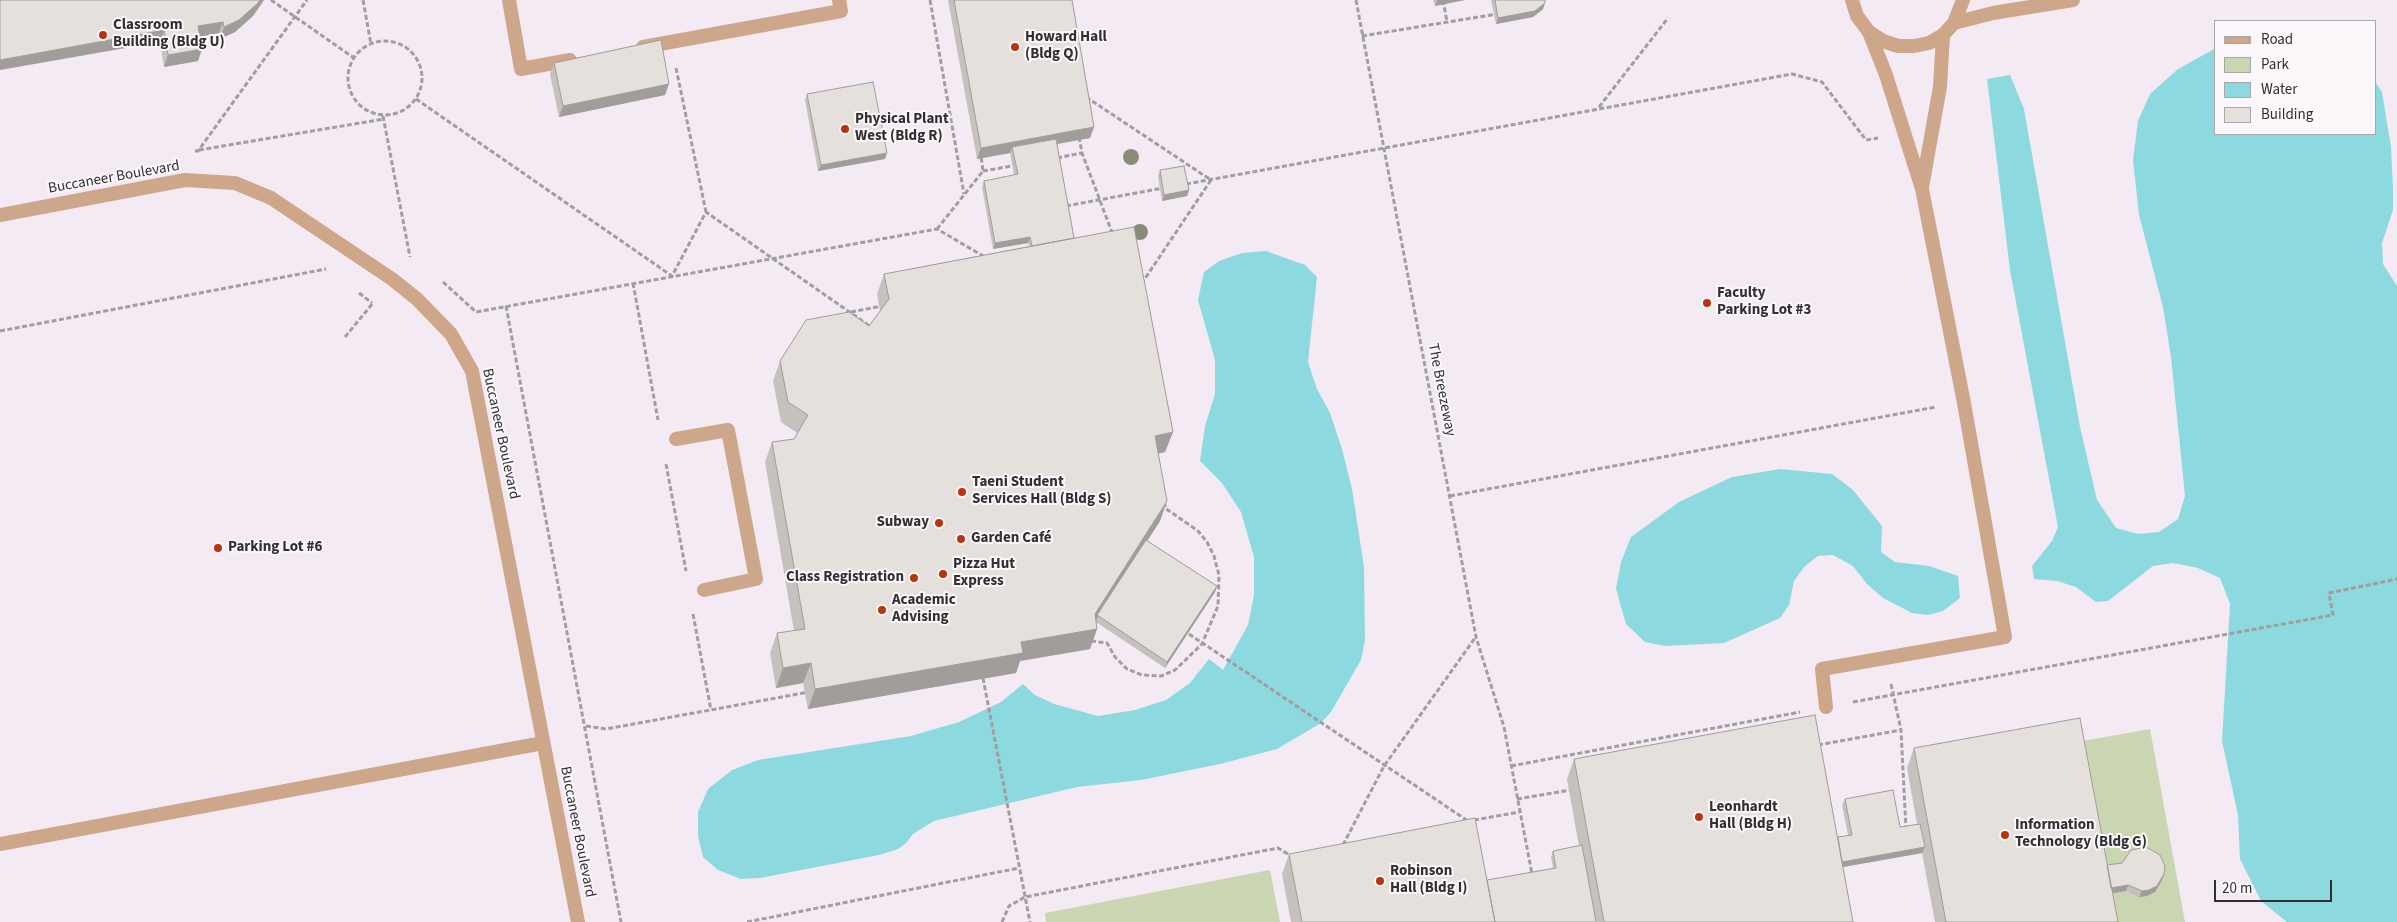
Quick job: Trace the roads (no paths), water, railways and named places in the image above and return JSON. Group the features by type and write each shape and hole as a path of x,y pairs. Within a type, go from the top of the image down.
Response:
{"street":[{"path":"509,0 522,68 586,58"},
{"path":"632,50 841,11 839,0"},
{"path":"1826,707 1822,669 2006,637 1964,403 1922,189 1886,74 1869,32 1857,16 1852,0"},
{"path":"1869,32 1883,41 1898,46 1922,44 1943,35 1954,23 1963,0"},
{"path":"1954,23 1993,13 2072,0"},
{"path":"1922,189 1940,87 1943,35"},
{"name":"Buccaneer Boulevard","path":"0,215 186,180 235,183 271,198 392,278 417,299 451,334 472,371 578,922"},
{"path":"676,439 728,430 756,580 704,590"},
{"path":"0,844 543,743"}],"water":[{"path":"2214,49 2214,135 2377,135 2377,84 2382,92 2391,147 2393,188 2393,210 2382,243 2383,264 2397,286 2397,922 2287,922 2261,901 2240,859 2238,815 2222,741 2230,604 2220,578 2198,568 2173,563 2153,566 2108,601 2096,602 2076,587 2057,581 2034,579 2032,566 2052,541 2058,527 2010,270 1987,79 2010,75 2024,109 2080,427 2097,500 2116,528 2138,534 2159,532 2178,519 2185,496 2171,357 2163,307 2139,215 2133,160 2138,121 2150,94 2178,69"},
{"path":"1266,251 1305,265 1317,277 1308,362 1317,389 1330,413 1342,449 1352,489 1364,567 1365,640 1361,660 1331,712 1321,723 1277,749 1220,764 1141,780 1077,787 934,821 913,834 898,849 879,855 760,878 741,879 718,870 703,857 698,836 698,812 708,789 732,770 758,760 911,736 959,722 1001,702 1023,684 1035,695 1054,704 1098,716 1135,710 1166,700 1190,683 1209,659 1223,670 1248,625 1254,595 1254,557 1241,512 1222,483 1200,461 1205,426 1215,394 1215,360 1198,300 1204,272 1219,261 1242,253"},
{"path":"1780,469 1832,474 1853,490 1882,526 1881,552 1895,562 1929,566 1958,576 1960,598 1943,611 1928,615 1912,613 1883,598 1867,584 1853,566 1833,555 1818,556 1804,567 1794,581 1789,605 1780,618 1724,643 1665,646 1645,642 1626,624 1616,589 1621,562 1631,537 1679,502 1732,477"}],"place":[{"name":"Classroom Building (Bldg U)","path":"103,35"},
{"name":"Howard Hall (Bldg Q)","path":"1015,47"},
{"name":"Physical Plant West (Bldg R)","path":"845,129"},
{"name":"Faculty Parking Lot #3","path":"1707,303"},
{"name":"Taeni Student Services Hall (Bldg S)","path":"962,492"},
{"name":"Subway","path":"939,523"},
{"name":"Garden Café","path":"961,539"},
{"name":"Parking Lot #6","path":"218,548"},
{"name":"Pizza Hut Express","path":"943,574"},
{"name":"Class Registration","path":"914,578"},
{"name":"Academic Advising","path":"882,610"},
{"name":"Leonhardt Hall (Bldg H)","path":"1699,817"},
{"name":"Information Technology (Bldg G)","path":"2005,835"},
{"name":"Robinson Hall (Bldg I)","path":"1380,881"}]}
